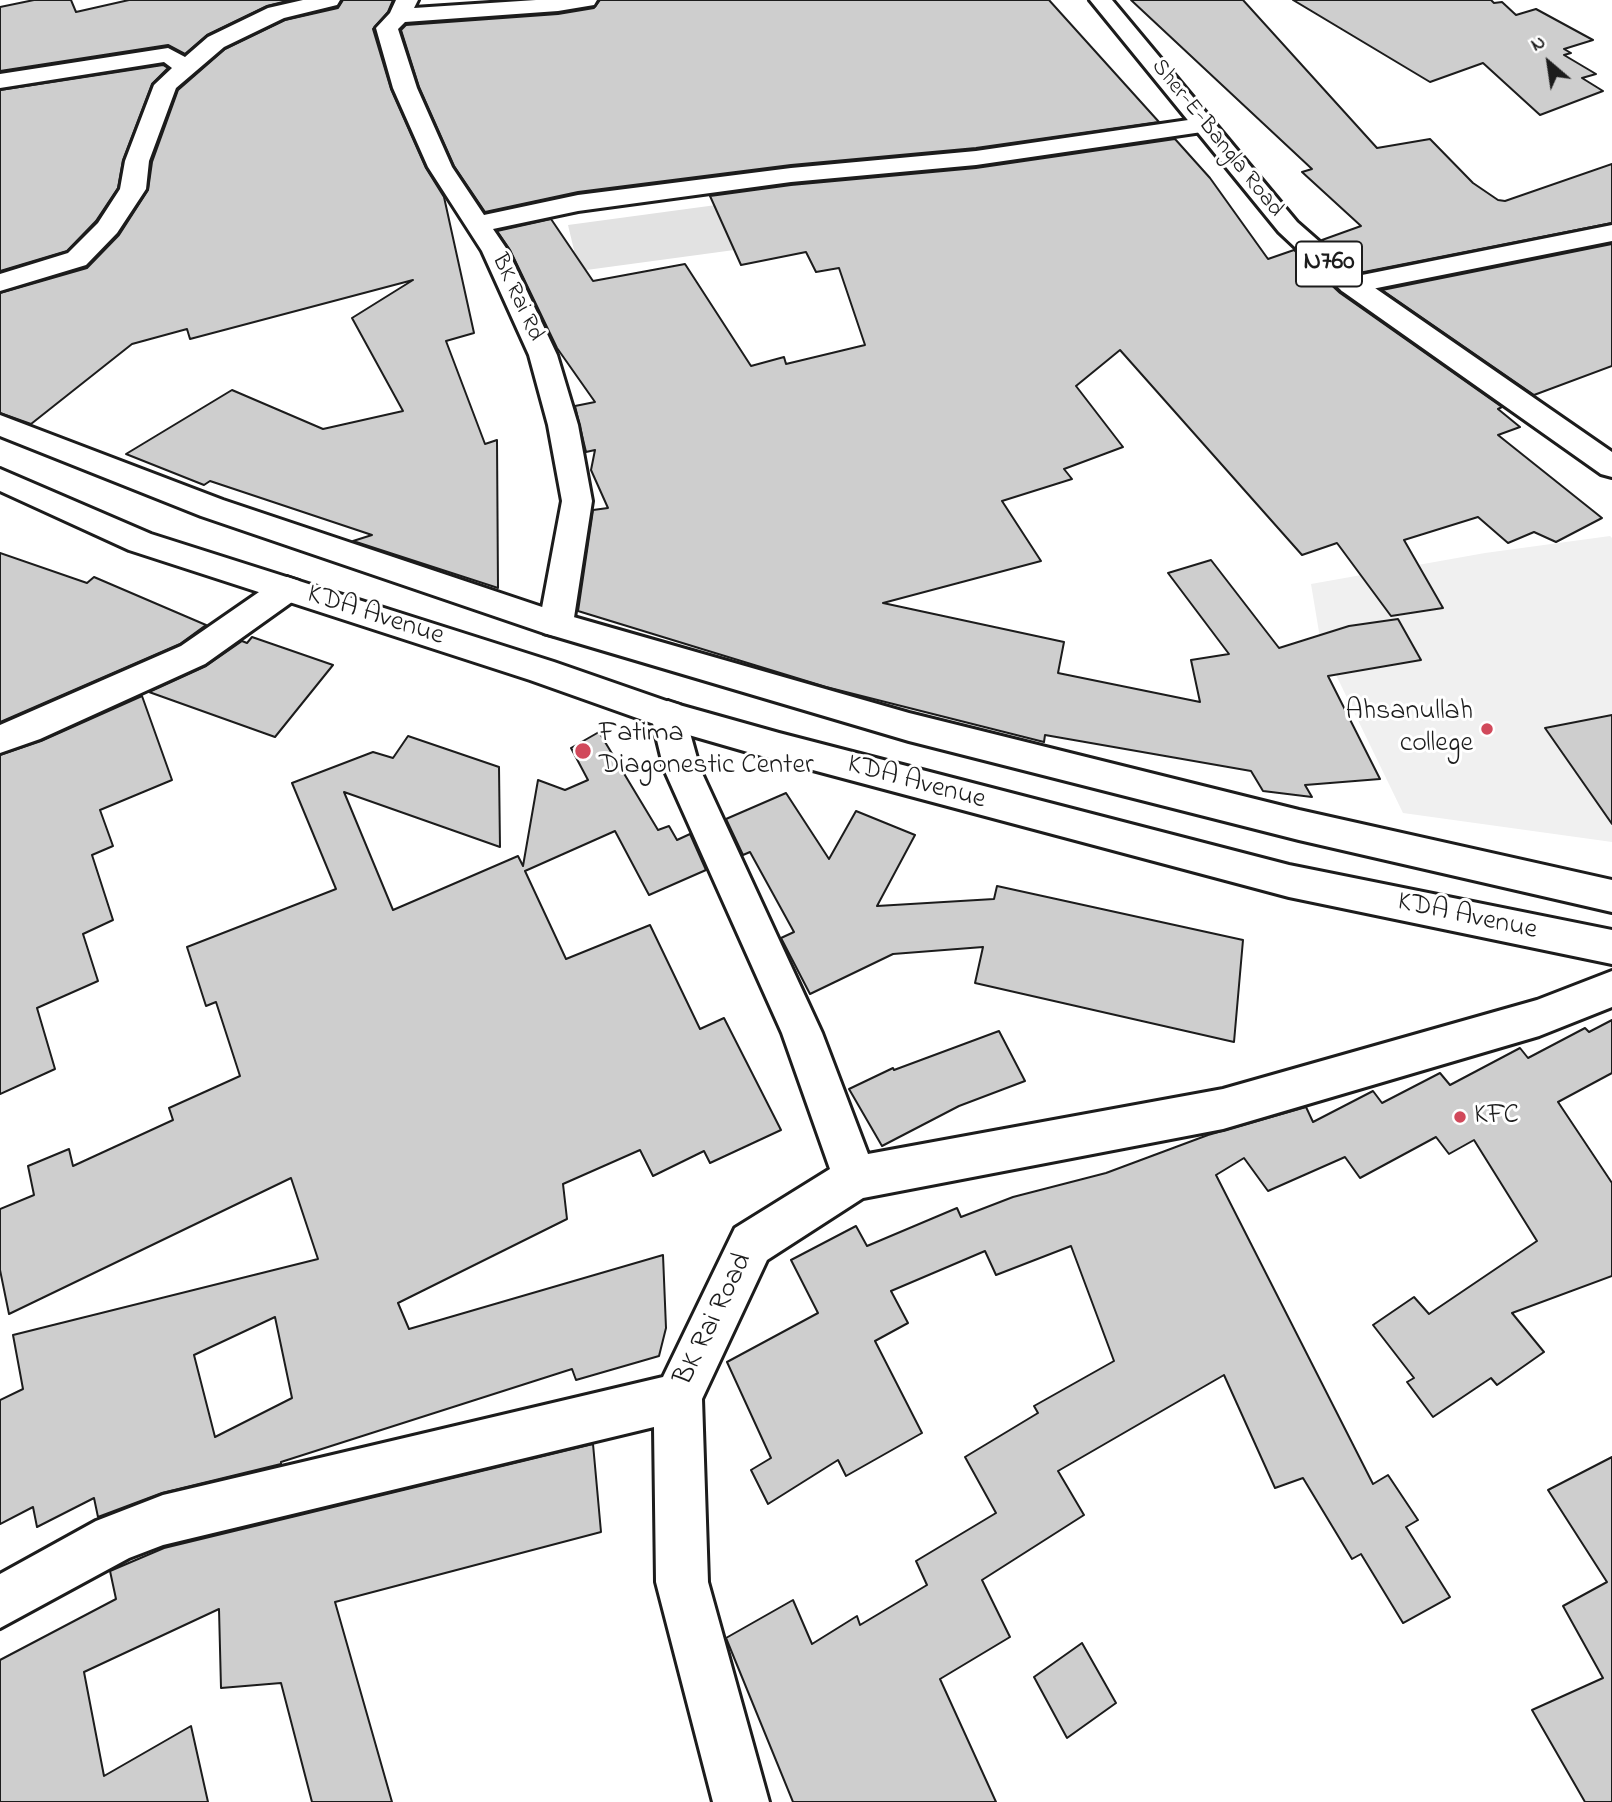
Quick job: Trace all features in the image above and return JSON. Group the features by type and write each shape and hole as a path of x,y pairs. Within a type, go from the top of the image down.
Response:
{"main road":[{"path":"0,283 77,258 108,228 133,189 137,161 166,85 216,42 264,19 329,0"},
{"path":"403,8 558,5 586,0"},
{"name":"Sher-E-Bangla Road","path":"1101,0 1288,227 1352,285 1612,467"},
{"name":"BK Rai Rd","path":"403,8 387,28 405,88 440,167 495,251 543,355 563,425 577,502 556,624"},
{"path":"0,81 168,55 186,68"},
{"path":"478,224 578,203 791,175 976,158 1202,125"},
{"path":"1352,285 1612,233"},
{"path":"0,425 212,508 556,624 909,727 1299,825 1612,896"},
{"name":"KDA Avenue","path":"0,479 140,542 542,671 668,715 792,751 1289,881 1612,947"},
{"path":"0,739 194,655 287,589"},
{"path":"668,715 682,769 802,1033 855,1178 1223,1108 1539,1018 1612,989"},
{"name":"BK Rai Road","path":"741,1802 682,1582 678,1397 751,1244 855,1178"},
{"path":"0,1602 114,1539 163,1520 678,1397"}],"shaded area":[{"path":"768,198 786,243 579,271 568,225"},
{"name":"Ahsanullah college","path":"1610,536 1612,842 1403,813 1321,644 1311,584 1485,553"}],"building":[{"path":"34,0 71,0 76,12 129,0 291,0 267,6 207,35 185,54 168,45 0,71 0,7"},
{"path":"343,0 393,0 388,12 373,29 391,89 426,168 444,197 474,333 446,341 485,444 497,440 498,588 353,541 372,535 210,481 204,485 126,454 232,390 323,429 403,411 352,318 413,280 190,339 187,329 132,344 31,424 0,413 0,293 87,268 119,235 148,190 152,162 178,90 225,49 285,20 338,8"},
{"path":"600,0 1049,0 1159,122 976,148 791,165 578,192 485,212 454,166 419,87 401,30 406,25 558,14 594,8"},
{"path":"1131,0 1243,0 1377,148 1430,139 1473,183 1498,200 1505,201 1612,164 1612,223 1359,273 1322,240 1361,226 1302,172 1312,169"},
{"path":"1293,0 1491,0 1494,3 1502,2 1516,15 1536,9 1593,40 1564,49 1571,53 1564,55 1596,74 1582,78 1603,91 1540,115 1483,63 1430,82"},
{"path":"163,65 168,68 152,84 123,160 118,188 96,221 67,251 0,271 0,90"},
{"path":"1175,139 1210,178 1268,259 1294,250 1340,293 1502,407 1498,409 1520,427 1498,435 1602,518 1556,542 1534,532 1508,543 1478,517 1404,540 1443,608 1391,616 1337,543 1302,555 1120,350 1076,386 1123,447 1064,469 1072,479 1002,501 1041,561 883,603 1064,642 1058,673 1200,702 1191,660 1229,654 1168,573 1211,560 1279,648 1349,626 1398,619 1421,660 1328,676 1380,779 1305,785 1312,797 1263,791 1251,771 1045,735 1044,742 826,687 578,611 593,510 608,508 591,470 595,450 586,452 575,406 595,402 557,348 510,250 497,231 551,219 593,281 685,264 751,366 784,357 786,364 865,345 839,268 816,272 806,252 741,265 710,196 791,185 976,168"},
{"path":"1612,244 1612,366 1534,395 1382,290"},
{"path":"0,553 87,583 94,577 206,625 180,644 0,722"},
{"path":"252,637 333,665 275,737 149,692 206,666 242,641 247,643"},
{"path":"142,696 172,780 100,810 113,846 92,855 113,920 83,934 98,981 37,1008 55,1069 0,1094 0,755 41,741"},
{"path":"1612,715 1612,824 1545,728"},
{"path":"599,732 658,830 669,826 677,840 690,834 706,870 649,895 615,831 525,871 566,959 650,925 700,1029 724,1018 781,1130 710,1163 704,1151 653,1176 640,1150 563,1184 567,1219 398,1303 409,1329 663,1255 666,1328 659,1356 576,1380 572,1369 281,1464 162,1493 98,1517 94,1498 37,1527 33,1507 0,1524 0,1400 23,1389 13,1335 318,1259 291,1178 9,1314 0,1270 0,1209 34,1195 28,1166 69,1149 73,1166 173,1120 169,1108 240,1076 216,1002 206,1006 187,947 336,889 292,783 373,752 393,758 408,736 499,767 500,847 344,792 393,910 518,856 523,866 538,780 565,790 588,780 571,748","holes":["275,1317 292,1398 215,1437 194,1355"]},
{"path":"786,793 829,859 856,811 915,835 877,906 994,899 997,886 1243,940 1234,1042 975,983 983,947 893,954 810,994 781,938 794,932 750,852 743,855 726,819"},
{"path":"1612,1020 1612,1073 1558,1102 1612,1183 1612,1276 1512,1313 1544,1352 1497,1385 1491,1378 1433,1417 1407,1382 1414,1378 1373,1325 1414,1297 1429,1314 1537,1241 1474,1140 1449,1154 1436,1137 1360,1178 1345,1157 1268,1191 1244,1158 1216,1175 1373,1484 1388,1475 1418,1520 1406,1527 1450,1597 1403,1623 1361,1554 1352,1559 1303,1478 1275,1488 1224,1375 1058,1471 1084,1515 982,1580 1010,1637 940,1679 996,1802 793,1802 726,1638 793,1600 812,1644 857,1616 860,1625 927,1585 916,1561 996,1513 965,1457 1038,1413 1034,1406 1114,1361 1071,1246 996,1275 985,1251 891,1291 908,1323 875,1341 922,1433 846,1476 838,1460 768,1504 751,1470 771,1458 727,1362 818,1313 791,1260 856,1226 867,1246 957,1208 961,1217 1013,1197 1106,1173 1208,1135 1306,1107 1313,1122 1373,1091 1382,1103 1440,1073 1450,1085 1520,1048 1528,1058 1585,1028 1589,1032"},
{"path":"999,1031 1025,1081 959,1106 882,1146 849,1089 893,1068 894,1070"},
{"path":"593,1444 601,1532 335,1602 392,1802 312,1802 281,1683 221,1688 219,1609 84,1672 104,1776 191,1726 208,1802 0,1802 0,1660 116,1599 110,1571 164,1548"},
{"path":"1612,1457 1612,1802 1585,1802 1532,1710 1603,1678 1563,1606 1607,1582 1548,1490"},
{"path":"1082,1643 1116,1703 1067,1738 1034,1677"}],"place":[{"name":"Ahsanullah college","path":"1487,729"},
{"name":"Fatima Diagonestic Center","path":"583,751"},
{"name":"KFC","path":"1460,1117"}]}
